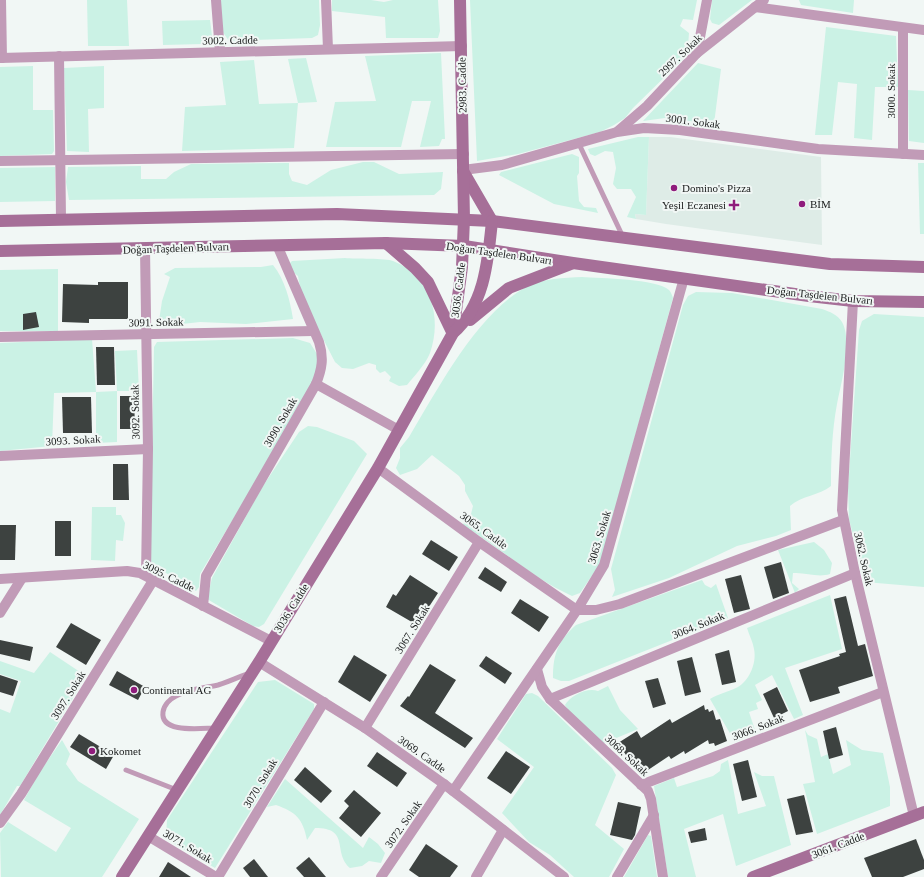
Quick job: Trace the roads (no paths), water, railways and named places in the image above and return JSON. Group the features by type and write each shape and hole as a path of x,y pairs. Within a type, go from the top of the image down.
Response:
{"main road":[{"name":"2983. Cadde","path":"460,0 464,219"},
{"path":"463,170 492,221"},
{"path":"0,221 361,214 464,219 492,221 830,264 924,267"},
{"name":"3036. Cadde","path":"453,333 464,246 464,219"},
{"name":"3036. Cadde","path":"122,877 217,728 378,468 453,333 464,323 476,303 483,282 492,221"},
{"path":"386,243 415,268 428,282 453,333 509,288 573,263"},
{"name":"Doğan Taşdelen Bulvarı","path":"0,251 386,243 464,246 573,263 853,301 924,302"},
{"name":"3061. Cadde","path":"753,877 919,814"}],"street":[{"path":"1,0 1,58"},
{"path":"216,0 220,52"},
{"path":"326,0 328,49"},
{"path":"697,53 707,0"},
{"name":"2997. Sokak","path":"617,132 647,106 697,53 764,0"},
{"path":"755,7 924,30"},
{"name":"3000. Sokak","path":"903,28 903,154"},
{"name":"3002. Cadde","path":"1,58 462,46"},
{"path":"59,56 61,219"},
{"name":"3001. Sokak","path":"463,170 502,165 617,132 644,128 680,130 818,148 924,155"},
{"path":"0,161 464,154"},
{"name":"3090. Sokak","path":"203,606 206,576 316,384 322,364 322,353 277,245"},
{"name":"3092. Sokak","path":"145,249 150,577"},
{"name":"3063. Sokak","path":"453,791 577,610 597,579 607,558 684,278"},
{"name":"3062. Sokak","path":"853,301 842,489 843,520 883,692 919,814"},
{"name":"3091. Sokak","path":"0,337 313,331"},
{"path":"316,384 399,430"},
{"name":"3093. Sokak","path":"0,456 148,449"},
{"name":"3065. Cadde","path":"378,468 479,542 577,610"},
{"path":"577,610 596,610 620,604 843,520"},
{"name":"3067. Sokak","path":"365,728 479,542"},
{"name":"3095. Cadde","path":"0,579 128,570 150,577 271,641"},
{"name":"3064. Sokak","path":"550,699 855,573"},
{"name":"3097. Sokak","path":"0,823 21,794 150,577"},
{"path":"0,613 22,578"},
{"name":"3069. Cadde","path":"255,667 324,702 365,728 444,784 564,877"},
{"name":"3068. Sokak","path":"537,669 544,690 550,699 648,791 654,815 663,877"},
{"name":"3066. Sokak","path":"641,785 883,692"},
{"name":"3070. Sokak","path":"217,877 324,702"},
{"name":"3072. Sokak","path":"381,877 444,784"},
{"path":"616,877 654,815"},
{"path":"476,877 503,830"},
{"name":"3071. Sokak","path":"148,836 217,877"}],"lane":[{"path":"579,144 623,238"},
{"path":"217,728 187,728 170,725 165,721 163,715 164,708 174,697 181,693 219,684 255,667"},
{"path":"126,770 177,790"}],"place":[{"name":"Domino's Pizza","path":"674,188"},
{"name":"BİM","path":"802,204"},
{"name":"Yeşil Eczanesi","path":"734,205"},
{"name":"Continental AG","path":"134,690"},
{"name":"Kokomet","path":"92,751"}]}
